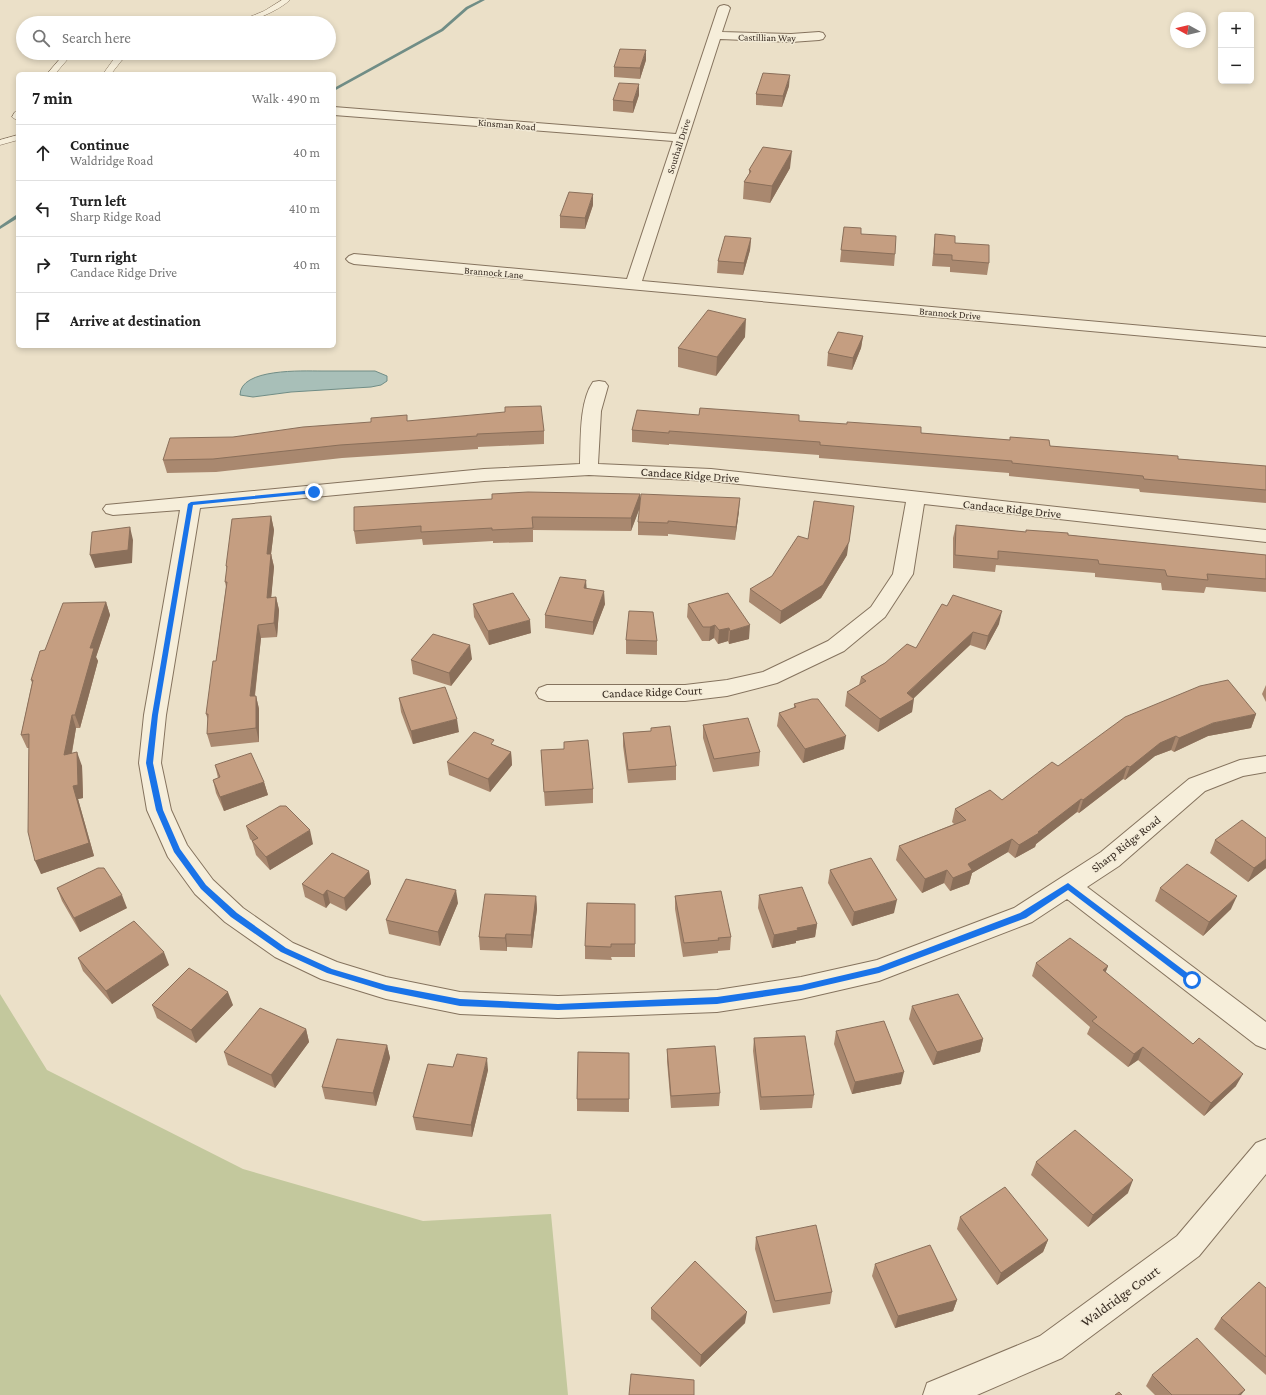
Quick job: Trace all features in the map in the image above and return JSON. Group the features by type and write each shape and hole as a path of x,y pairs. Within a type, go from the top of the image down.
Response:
{"street":[{"name":"Southall Drive","path":"633,285 724,8"},
{"name":"Castillian Way","path":"715,35 791,38 819,36"},
{"name":"Kinsman Road","path":"336,111 681,138"},
{"name":"Brannock Lane","path":"354,258 633,285"},
{"name":"Brannock Drive","path":"633,285 1266,342"},
{"path":"589,469 592,411 599,386"},
{"name":"Candace Ridge Drive","path":"113,509 191,504 484,475 589,469 711,475 1266,536"},
{"name":"Candace Ridge Court","path":"548,694 685,693 727,688 769,678 836,646 878,612 903,574 916,498"},
{"name":"Sharp Ridge Road","path":"191,504 155,715 150,763 159,810 177,850 204,887 234,915 284,950 330,971 386,988 460,1002 558,1007 717,1000 801,988 879,970 1023,915 1110,859 1197,786 1240,768 1266,764"},
{"path":"1068,886 1266,1036"},
{"name":"Waldridge Court","path":"939,1395 1051,1347 1188,1246 1266,1152"}],"lane":[{"path":"256,16 287,0"},
{"path":"53,72 62,60"},
{"path":"108,72 118,60"},
{"path":"0,143 16,139"}],"green space":[{"path":"0,994 47,1070 243,1169 423,1221 551,1214 568,1395 0,1395"}],"water":[{"path":"287,371 375,371 387,376 387,381 381,385 371,387 291,392 253,397 240,395 243,386 250,380 274,373"}],"building":[{"path":"620,49 646,50 640,68 614,67"},
{"path":"763,73 790,75 783,96 756,94"},
{"path":"619,83 639,84 633,102 613,100"},
{"path":"763,147 792,151 772,186 744,182 751,171 749,170"},
{"path":"569,192 593,194 585,218 560,216"},
{"path":"844,227 861,228 861,234 896,236 895,254 841,250"},
{"path":"935,234 955,236 955,243 989,245 989,263 952,260 952,255 934,254"},
{"path":"725,236 751,238 744,263 718,261"},
{"path":"708,310 746,319 717,357 678,348"},
{"path":"838,332 863,336 853,358 828,353"},
{"path":"541,406 544,431 477,434 477,436 340,445 213,459 163,460 170,438 233,437 303,427 371,422 371,418 407,415 407,421 505,412 505,407"},
{"path":"700,408 799,415 799,421 847,424 847,422 921,427 921,433 1010,440 1010,437 1049,440 1050,446 1178,456 1178,459 1266,466 1266,490 1144,479 1143,476 1012,463 1012,461 820,445 820,442 669,431 669,433 632,430 637,410 699,415"},
{"path":"528,492 640,494 631,518 532,517 533,528 492,530 492,528 421,532 421,526 354,531 354,507 492,499 492,494"},
{"path":"641,494 740,498 736,527 668,521 668,523 638,522"},
{"path":"814,501 854,506 849,542 823,585 781,611 750,589 772,576 798,536 808,539"},
{"path":"271,516 267,554 271,554 267,598 276,597 274,623 258,625 250,696 256,696 256,728 207,734 208,714 206,714 213,661 216,661 227,582 225,582 226,566 232,519"},
{"path":"956,525 1026,532 1026,530 1068,533 1068,535 1266,555 1266,579 1207,574 1208,580 1167,576 1165,570 1099,564 1098,560 998,551 998,559 955,555"},
{"path":"130,527 128,550 90,555 92,532"},
{"path":"560,577 586,580 584,588 604,591 593,622 545,615"},
{"path":"513,593 530,620 488,631 473,604"},
{"path":"728,593 750,625 730,631 729,628 719,630 715,625 703,627 688,604"},
{"path":"953,595 1002,611 988,636 973,632 907,693 914,699 880,719 847,692 866,681 861,677 885,663 907,644 916,648 942,604 947,606"},
{"path":"106,602 90,648 94,648 75,715 72,715 64,755 77,752 78,785 73,786 89,843 35,861 28,832 29,734 21,735 33,680 31,680 40,651 45,650 63,603"},
{"path":"629,611 653,612 657,641 626,640"},
{"path":"433,634 470,645 449,673 411,660"},
{"path":"1228,680 1256,714 1213,723 1179,738 1176,736 1160,743 1130,767 1127,766 1083,800 1081,799 1038,832 1039,833 1019,845 1012,839 968,864 972,870 953,878 947,870 925,879 899,846 966,820 955,809 990,790 1002,800 1052,762 1058,766 1125,717 1200,686"},
{"path":"445,687 457,719 411,731 399,698"},
{"path":"812,699 818,699 846,736 805,749 779,713 796,707 794,704"},
{"path":"748,718 760,752 714,759 703,725"},
{"path":"670,726 676,766 628,770 623,733 651,731 651,728"},
{"path":"474,732 494,740 491,744 511,752 488,779 447,762"},
{"path":"588,740 593,789 544,792 541,750 564,749 564,742"},
{"path":"251,753 264,782 220,797 213,780 220,777 215,765"},
{"path":"280,806 286,806 310,830 266,857 252,841 258,838 246,826"},
{"path":"1242,820 1266,838 1266,859 1254,868 1215,840"},
{"path":"332,853 369,871 344,898 327,890 323,895 302,884"},
{"path":"871,858 897,900 854,912 830,870"},
{"path":"1187,864 1237,896 1209,922 1160,888"},
{"path":"98,868 104,868 122,895 74,918 57,888"},
{"path":"406,879 456,890 438,932 386,920"},
{"path":"802,887 817,924 774,935 759,895"},
{"path":"721,891 731,937 718,938 719,940 684,943 675,896"},
{"path":"485,894 536,896 531,935 506,934 505,938 479,937"},
{"path":"587,903 635,904 635,944 611,944 611,947 585,946"},
{"path":"134,921 164,952 106,991 78,958"},
{"path":"1070,938 1108,966 1103,970 1193,1044 1199,1038 1243,1074 1211,1103 1143,1047 1134,1054 1092,1021 1097,1017 1036,963"},
{"path":"189,968 228,992 191,1030 152,1005"},
{"path":"958,994 983,1039 937,1052 912,1006"},
{"path":"260,1008 306,1029 271,1075 224,1052"},
{"path":"884,1021 904,1072 855,1082 836,1031"},
{"path":"805,1036 814,1095 761,1097 754,1038"},
{"path":"337,1039 387,1045 373,1093 322,1087"},
{"path":"715,1046 720,1093 671,1096 667,1049"},
{"path":"578,1052 629,1053 629,1099 577,1099"},
{"path":"457,1054 487,1058 471,1125 413,1117 428,1064 453,1067"},
{"path":"1075,1130 1133,1180 1093,1215 1036,1162"},
{"path":"1005,1187 1048,1240 1001,1273 960,1217"},
{"path":"816,1225 832,1292 775,1301 756,1237"},
{"path":"930,1245 957,1300 898,1316 875,1264"},
{"path":"695,1261 747,1312 701,1355 651,1308"},
{"path":"1259,1282 1266,1288 1266,1357 1221,1318"},
{"path":"1197,1338 1245,1390 1238,1395 1172,1395 1152,1375"},
{"path":"631,1374 694,1380 694,1395 629,1395"},
{"path":"1119,1392 1122,1395 1115,1395"}],"waterway":[{"path":"336,89 442,30 467,8 483,0"},
{"path":"0,228 16,217"}],"route":[{"path":"314,492 191,504 155,715 150,763 159,810 177,850 204,887 234,915 284,950 330,971 386,988 460,1002 558,1007 717,1000 801,988 879,970 1023,915 1068,886 1192,980"}]}
